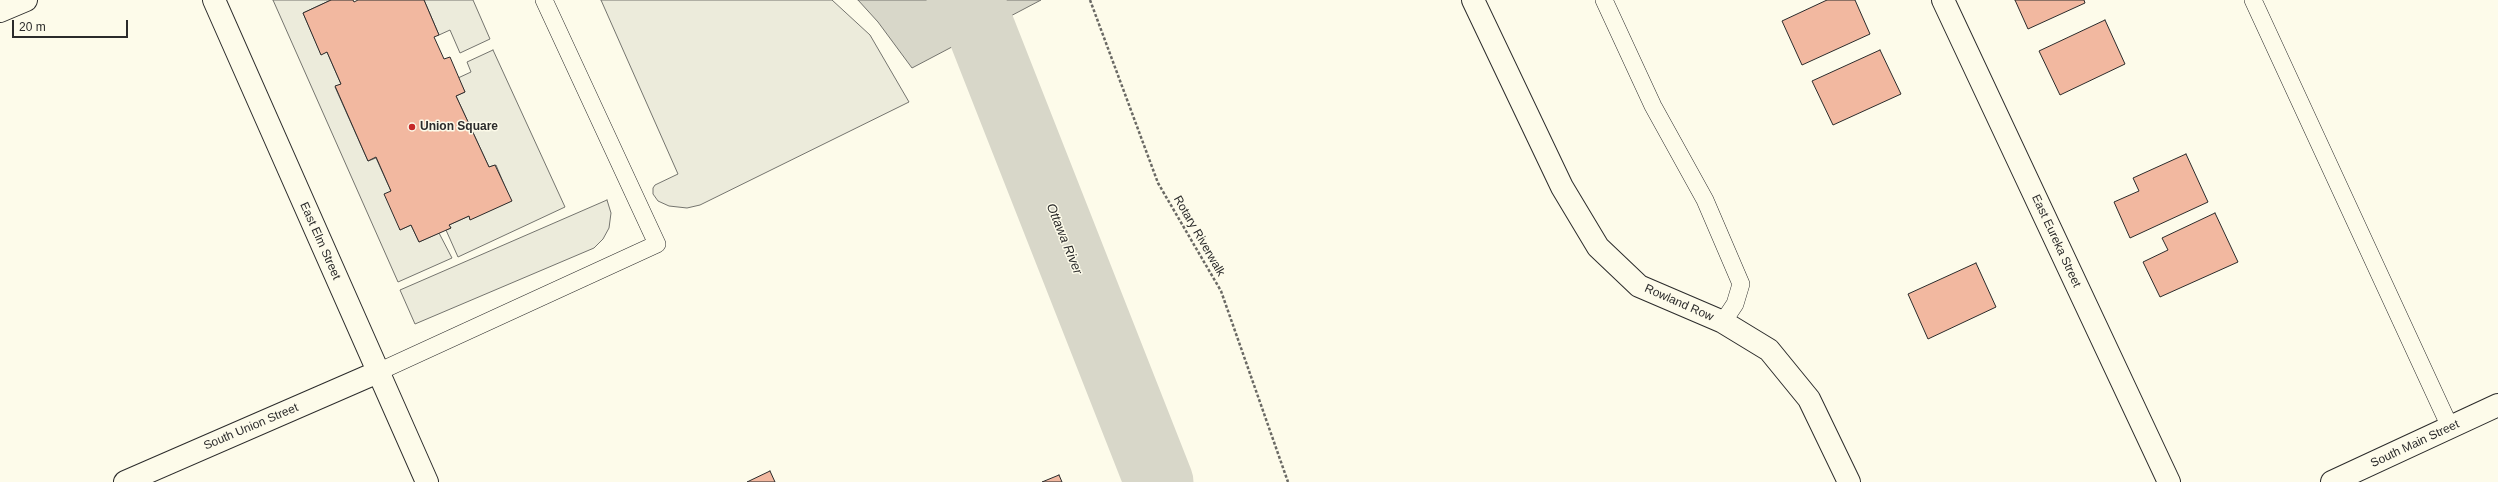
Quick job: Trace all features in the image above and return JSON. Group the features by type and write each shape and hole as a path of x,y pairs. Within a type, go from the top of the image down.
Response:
{"street":[{"path":"0,11 26,0"},
{"name":"East Elm Street","path":"214,0 427,482"},
{"name":"Rowland Row","path":"1473,0 1562,187 1598,247 1639,286 1723,322 1769,350 1809,399 1849,482"},
{"name":"East Eureka Street","path":"1943,0 2169,482"},
{"name":"South Union Street","path":"125,482 378,372"},
{"name":"South Main Street","path":"2332,482 2498,405"}],"lane":[{"path":"378,372 657,244 544,0"},
{"path":"1604,0 1652,106 1705,200 1741,284 1735,304 1723,322"},
{"path":"2253,0 2450,428"}],"path":[{"name":"Rotary Riverwalk","path":"1090,0 1158,183 1221,291 1288,482"}],"shaded area":[{"path":"273,0 331,0 303,13 321,54 327,52 341,84 335,87 368,161 376,158 391,191 400,230 411,225 419,242 439,233 452,258 398,282"},
{"path":"424,0 473,0 490,39 460,53 450,30 439,35"},
{"path":"601,0 832,0 870,35 909,102 700,205 687,208 669,206 658,201 653,194 653,188 655,185 678,174"},
{"path":"858,0 1041,0 912,68 878,22"},
{"path":"493,50 565,207 458,257 446,230 451,228 449,225 469,216 470,219 511,201 496,165 489,167 456,96 465,92 458,78 471,72 467,62"},
{"path":"607,200 611,213 609,228 603,239 594,248 415,324 400,290"}],"building":[{"name":"Union Square","path":"331,0 353,0 354,2 358,0 424,0 439,35 434,37 444,59 450,57 465,92 456,96 489,167 495,165 512,201 470,220 469,216 449,225 451,228 419,242 411,225 400,230 384,194 391,191 376,157 368,161 335,86 341,84 327,52 321,55 303,13"},
{"path":"1827,0 1855,0 1870,34 1802,65 1782,21"},
{"path":"2015,0 2084,0 2085,3 2028,29"},
{"path":"2105,20 2125,64 2060,95 2039,51"},
{"path":"1880,50 1901,94 1833,125 1812,81"},
{"path":"2186,154 2208,202 2130,238 2114,202 2139,191 2133,178"},
{"path":"2215,213 2238,262 2160,297 2143,262 2168,250 2162,238"},
{"path":"1976,263 1996,307 1928,339 1908,294"},
{"path":"770,471 775,482 747,482"},
{"path":"1059,475 1062,482 1042,482"}],"waterway":[{"name":"Ottawa River","path":"961,0 975,14 1159,482"}],"place":[{"name":"Union Square","path":"412,127"}]}
